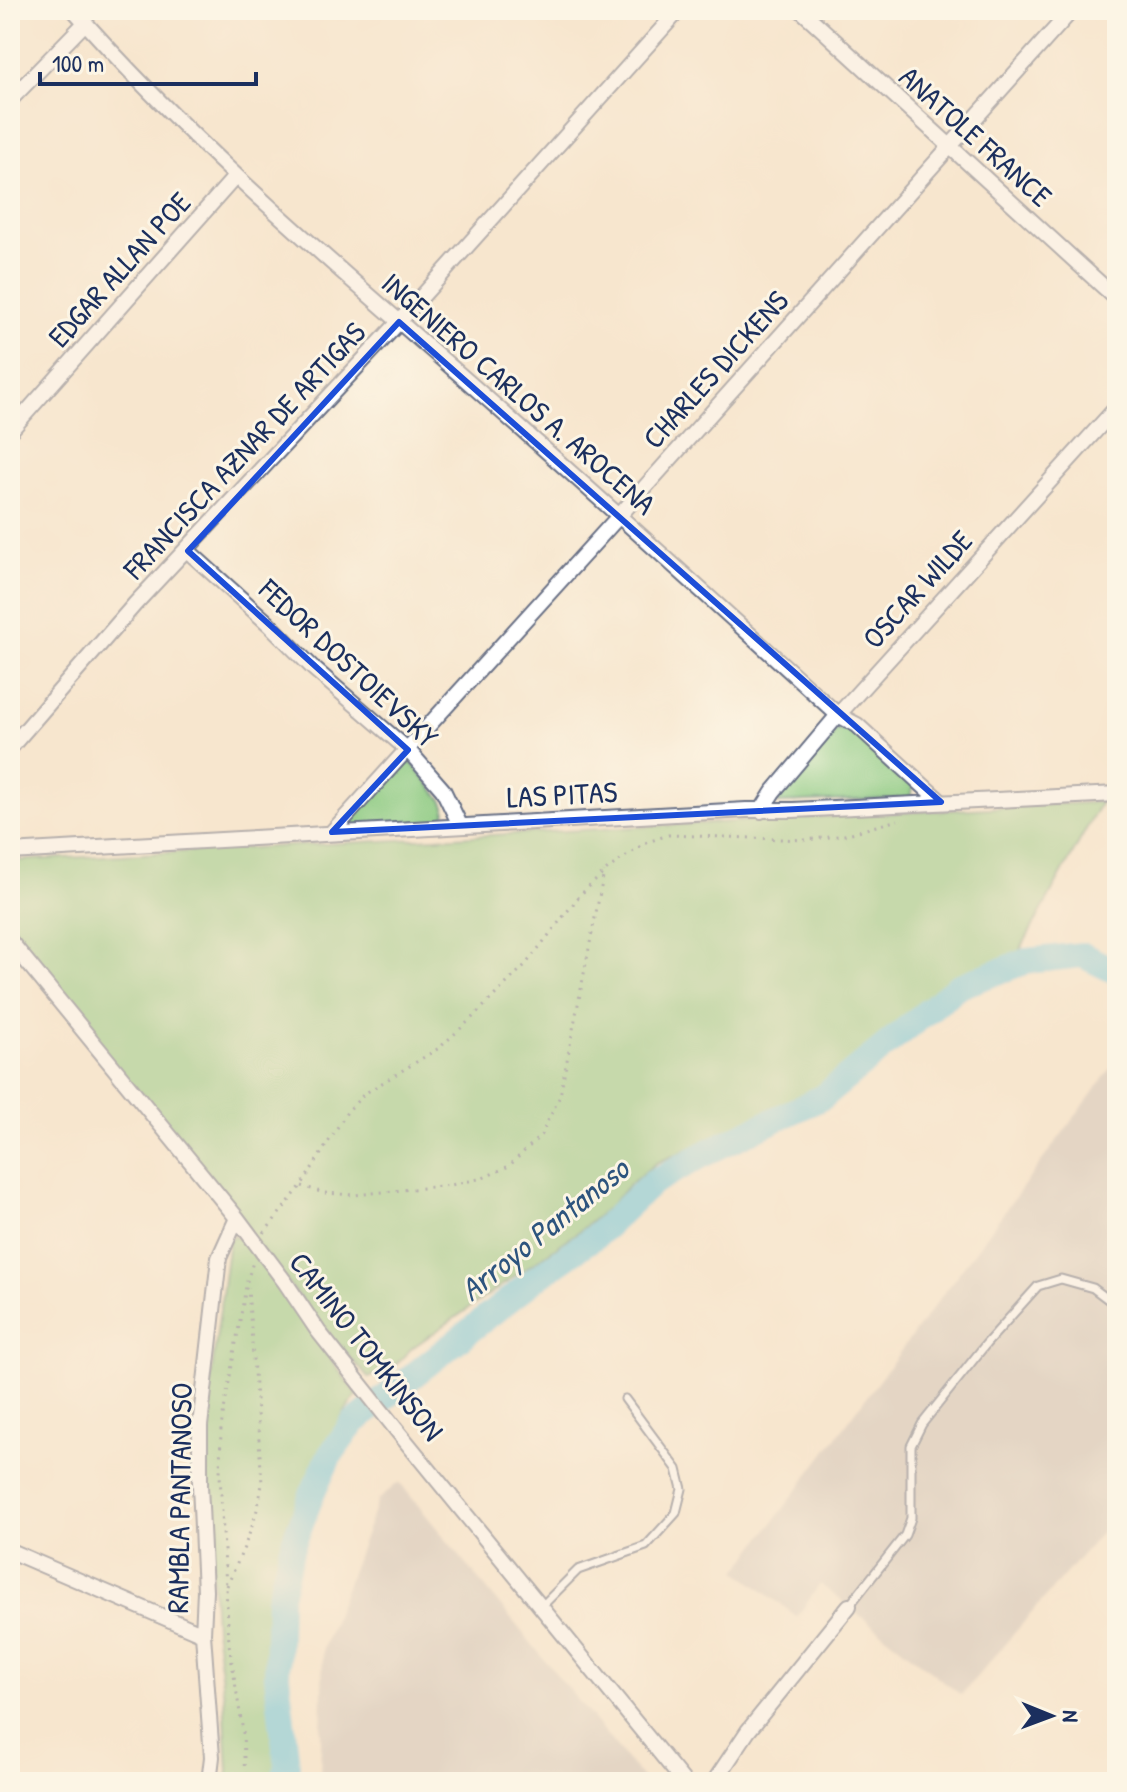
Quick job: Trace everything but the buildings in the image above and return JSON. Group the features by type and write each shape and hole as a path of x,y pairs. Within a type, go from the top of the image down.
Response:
{"street":[{"name":"INGENIERO CARLOS A. AROCENA","path":"74,10 235,177 620,515 838,715 857,725 941,802"},
{"name":"FRANCISCA AZNAR DE ARTIGAS","path":"10,748 135,604 188,551 240,490 399,322 679,10"},
{"name":"ANATOLE FRANCE","path":"801,10 1117,299"},
{"name":"CHARLES DICKENS","path":"332,832 1072,10"},
{"path":"10,100 85,23"},
{"name":"EDGAR ALLAN POE","path":"10,431 235,177"},
{"name":"OSCAR WILDE","path":"761,811 773,792 838,715 1117,407"},
{"name":"FEDOR DOSTOIEVSKY","path":"188,551 313,668 408,750 443,790 460,825"},
{"name":"LAS PITAS","path":"10,852 460,825 1117,794"},
{"name":"CAMINO TOMKINSON","path":"10,941 237,1218 318,1331 399,1433 684,1782"},
{"name":"RAMBLA PANTANOSO","path":"209,1782 212,1757 203,1634 205,1591 200,1426 219,1258 237,1218"},
{"path":"10,1551 203,1634"},
{"path":"714,1782 748,1731 849,1606"}],"lane":[{"path":"849,1606 905,1535 911,1518 911,1446 922,1424 986,1344 1038,1286 1061,1279 1093,1288 1117,1306"},
{"path":"541,1607 578,1570 646,1546 676,1513 682,1489 677,1469 625,1399"}],"path":[{"path":"245,1782 243,1732 232,1668 226,1587 220,1475 221,1427 247,1281 264,1233 301,1186 347,1112 364,1094 439,1048 526,964 581,894 604,872 645,843 668,835 807,840 844,835 905,818"},
{"path":"301,1186 324,1193 354,1195 451,1185 483,1178 509,1166 541,1135 560,1096 604,872"},
{"path":"226,1587 252,1529 260,1505 262,1483 247,1281"}],"highlighted area":[{"path":"399,322 941,802 332,832 408,750 188,551"}],"shaded area":[{"path":"1117,1060 1117,1514 961,1695 820,1584 797,1617 737,1571"},
{"path":"399,1482 645,1782 320,1782 323,1648 378,1500"}],"green space":[{"path":"837,729 854,731 910,779 913,786 910,798 778,803 779,797"},
{"path":"404,763 412,763 442,800 446,810 444,816 436,823 351,826 353,817"},
{"path":"1101,802 1019,952 952,989 902,1033 812,1091 758,1119 656,1163 581,1230 412,1348 394,1366 369,1378 333,1339 10,935 10,861"},
{"path":"234,1236 246,1244 357,1395 344,1413 301,1494 277,1561 271,1629 275,1782 225,1782 228,1772 224,1697 215,1629 206,1455 207,1409 229,1240"}],"waterway":[{"name":"Arroyo Pantanoso","path":"284,1782 287,1765 277,1676 279,1600 292,1547 311,1497 329,1457 353,1423 539,1276 597,1235 653,1182 823,1097 957,987 1027,961 1082,955 1117,972"}]}
